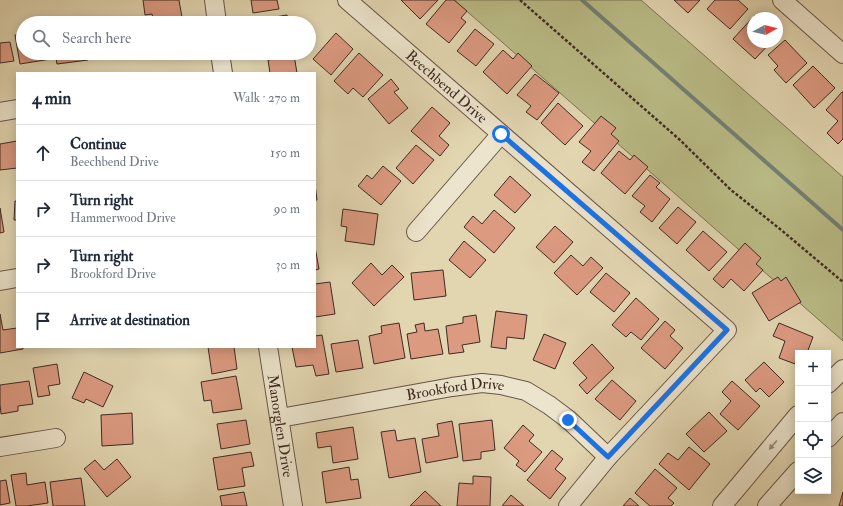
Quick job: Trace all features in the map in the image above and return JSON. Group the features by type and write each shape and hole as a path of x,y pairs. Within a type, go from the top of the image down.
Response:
{"street":[{"path":"214,0 215,16"},
{"name":"Beechbend Drive","path":"346,0 727,330 608,457"},
{"path":"782,0 843,54"},
{"path":"221,60 223,72"},
{"path":"0,112 16,110"},
{"path":"416,232 501,134"},
{"path":"0,281 16,278"},
{"name":"Manorglen Drive","path":"268,348 293,506"},
{"name":"Brookford Drive","path":"280,418 452,387 482,383 501,385 526,391 549,405 568,420 608,457"},
{"path":"722,506 795,419"},
{"path":"831,435 843,422"},
{"path":"0,447 56,438"},
{"path":"568,506 608,457"},
{"path":"767,506 795,474"}],"path":[{"path":"520,0 680,140 731,190 843,282"}],"green space":[{"path":"454,0 641,0 843,177 843,341"}],"building":[{"path":"143,0 179,0 182,16 145,15"},
{"path":"251,0 277,0 279,9 253,13"},
{"path":"401,0 438,0 420,19"},
{"path":"446,0 454,0 467,11 461,18 466,22 449,43 426,24"},
{"path":"674,0 700,0 688,13"},
{"path":"715,0 738,0 748,9 730,29 707,9"},
{"path":"747,24 747,48 765,48 755,59 733,39"},
{"path":"475,29 494,44 476,66 457,51"},
{"path":"336,33 353,49 331,75 314,60 316,60 316,56"},
{"path":"785,40 807,63 786,83 774,70 778,66 768,55 776,48 783,48 783,42"},
{"path":"10,42 14,61 0,63 0,43"},
{"path":"503,50 513,59 518,53 532,66 507,94 483,72"},
{"path":"359,53 383,75 363,97 353,88 348,94 334,81"},
{"path":"19,60 45,60 20,64"},
{"path":"56,60 88,60 57,64"},
{"path":"268,60 295,60 297,72 270,72"},
{"path":"813,66 835,88 814,108 793,85"},
{"path":"535,74 559,93 537,120 526,112 531,106 517,95"},
{"path":"391,79 399,89 394,92 408,108 389,124 368,99"},
{"path":"842,92 843,139 838,144 827,133 838,121 826,110"},
{"path":"558,103 583,126 565,145 541,123"},
{"path":"432,107 450,123 439,136 449,145 440,156 411,131"},
{"path":"601,116 616,128 611,134 619,141 594,171 582,162 591,151 579,142"},
{"path":"16,141 16,168 0,170 0,144"},
{"path":"416,145 434,160 413,184 396,168"},
{"path":"619,151 630,160 634,155 648,167 625,194 601,173"},
{"path":"383,166 401,181 381,205 358,186 367,175 372,179"},
{"path":"650,175 660,183 656,187 670,199 652,222 640,212 645,206 632,196"},
{"path":"510,176 531,195 515,213 494,195"},
{"path":"15,201 16,201 16,220 14,220"},
{"path":"678,207 696,222 677,244 659,228"},
{"path":"0,208 4,232 0,233"},
{"path":"343,209 378,214 374,245 345,241 347,227 341,226"},
{"path":"494,210 515,228 494,253 464,227 473,216 482,224"},
{"path":"555,226 573,242 554,263 536,247"},
{"path":"703,231 727,252 709,271 686,250"},
{"path":"464,241 486,260 470,278 449,260"},
{"path":"745,243 761,258 756,264 763,270 744,291 731,279 723,288 713,279"},
{"path":"316,252 319,269 316,270"},
{"path":"571,255 583,266 591,257 603,268 577,295 554,273"},
{"path":"371,263 382,275 392,265 404,277 374,306 352,283"},
{"path":"443,270 446,296 414,300 411,273"},
{"path":"606,273 630,293 614,312 590,292"},
{"path":"778,277 781,281 786,277 801,302 769,321 752,293"},
{"path":"330,282 335,314 316,317 316,284"},
{"path":"636,298 659,319 641,340 631,332 626,337 612,325"},
{"path":"496,311 527,315 524,339 507,337 506,349 491,347"},
{"path":"0,314 3,330 16,328 16,348 23,349 0,353"},
{"path":"476,315 480,342 462,345 464,352 449,354 446,326 463,323 463,317"},
{"path":"665,321 675,330 670,336 683,348 665,369 641,348"},
{"path":"399,323 405,358 374,364 369,336 382,333 381,326"},
{"path":"424,323 425,331 438,329 443,354 411,359 407,334 417,332 415,325"},
{"path":"779,323 813,337 808,350 795,350 795,364 779,358 785,341 773,336"},
{"path":"544,334 566,343 555,369 533,360"},
{"path":"322,335 329,374 316,376 313,365 296,367 292,348 316,348 316,336"},
{"path":"358,340 363,368 336,372 331,344"},
{"path":"592,344 614,368 587,394 579,385 587,378 573,363"},
{"path":"208,348 234,348 237,369 212,374"},
{"path":"764,362 784,382 769,397 760,388 756,392 745,380"},
{"path":"57,364 60,384 48,386 50,395 38,397 33,368"},
{"path":"84,372 113,386 103,407 86,399 84,403 72,398"},
{"path":"236,376 242,409 213,413 211,400 204,401 201,382"},
{"path":"612,380 636,401 620,420 595,399"},
{"path":"29,381 33,404 18,406 18,411 1,414 0,385"},
{"path":"732,381 760,406 738,430 720,414 731,401 722,392"},
{"path":"709,412 727,431 704,452 686,434"},
{"path":"132,413 133,444 102,446 101,415"},
{"path":"246,420 250,444 221,449 217,424"},
{"path":"492,420 495,450 481,452 481,459 463,461 459,424"},
{"path":"452,421 458,457 426,463 422,439 439,436 437,424"},
{"path":"523,425 534,435 529,441 542,452 525,472 516,465 519,461 504,448"},
{"path":"353,427 358,459 333,463 331,446 318,448 316,433"},
{"path":"395,430 397,441 415,438 421,472 389,478 381,432"},
{"path":"689,447 710,464 689,490 659,464 668,453 678,460"},
{"path":"552,450 563,459 555,469 566,478 550,499 527,480"},
{"path":"251,452 254,466 242,468 245,486 218,490 213,458"},
{"path":"117,459 131,477 107,497 84,469 95,460 104,470"},
{"path":"349,467 351,480 358,479 361,498 326,503 322,472"},
{"path":"655,469 677,488 668,498 674,503 671,506 650,506 635,493"},
{"path":"26,473 27,485 45,482 48,503 16,506 11,475"},
{"path":"473,476 491,477 490,506 457,506 459,483 473,484"},
{"path":"81,478 85,506 53,506 50,482"},
{"path":"6,480 10,503 0,505 0,481"},
{"path":"425,491 441,506 410,506"},
{"path":"244,492 247,506 222,506 220,496"},
{"path":"843,492 843,506 839,506"},
{"path":"511,495 524,506 502,506"},
{"path":"630,498 639,506 623,506"}],"waterway":[{"path":"582,0 843,230"}],"route":[{"path":"501,134 727,330 608,457 568,420"}]}
